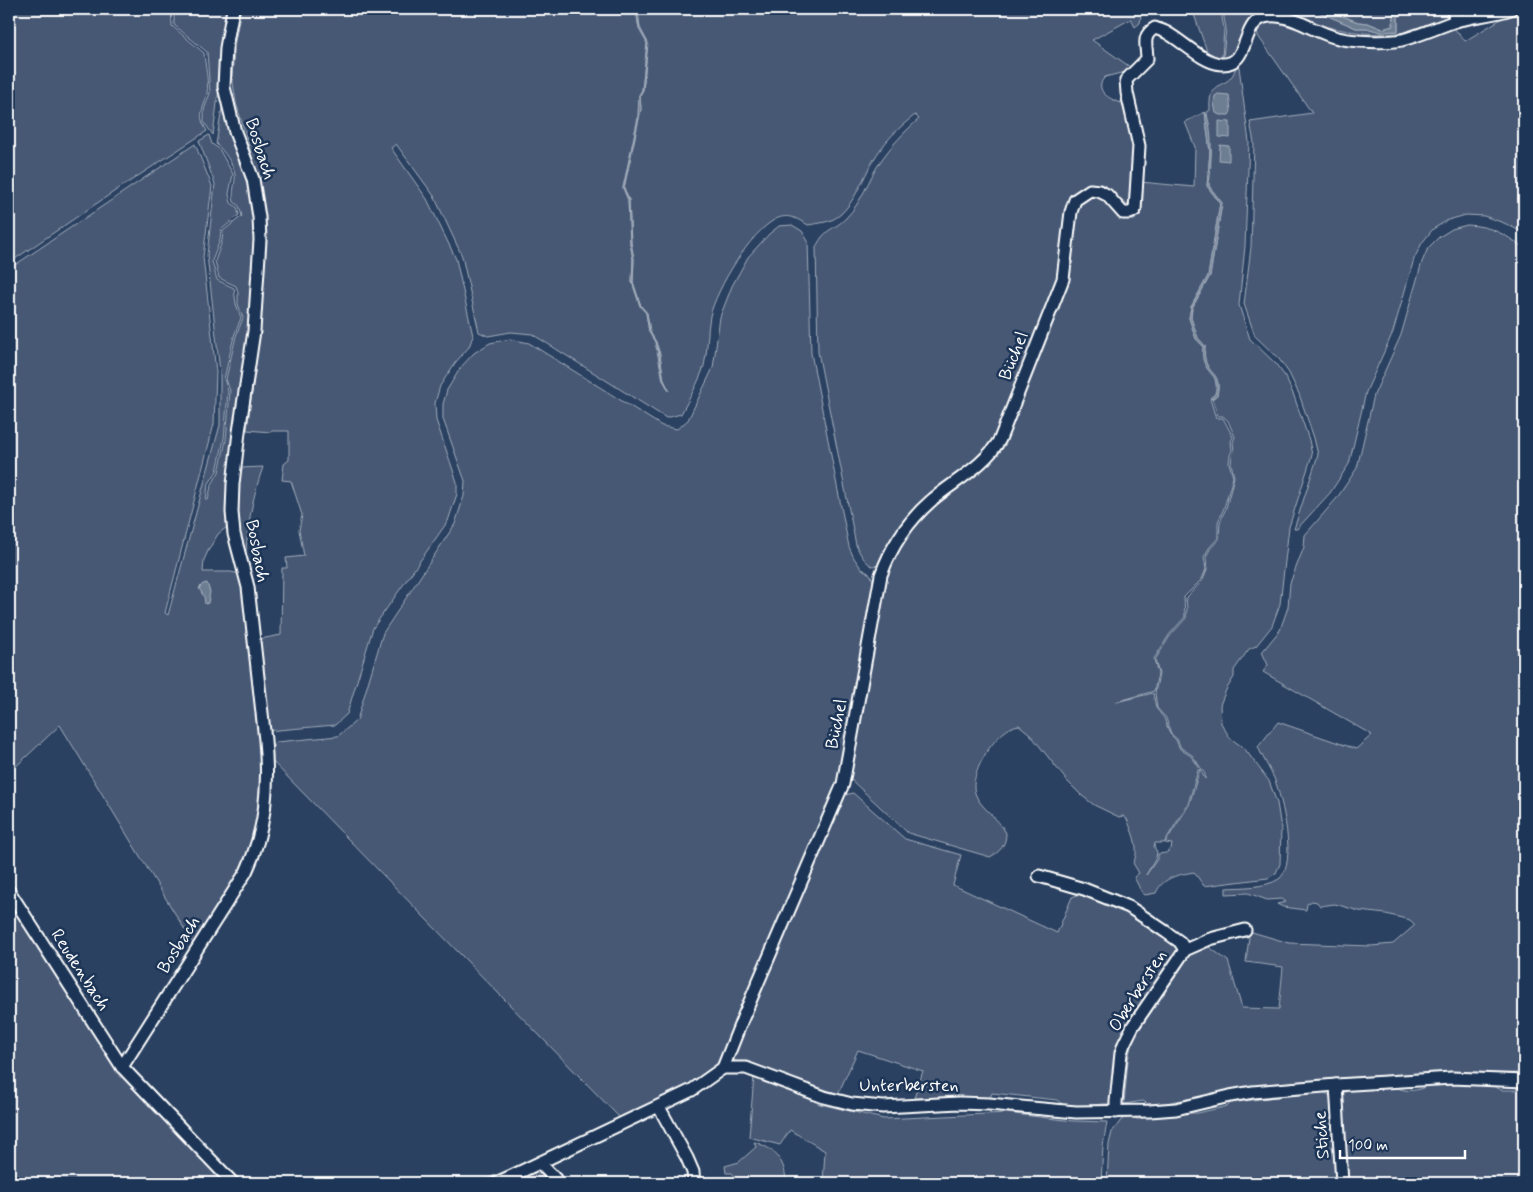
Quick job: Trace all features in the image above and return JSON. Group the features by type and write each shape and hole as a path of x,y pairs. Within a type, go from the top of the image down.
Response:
{"street":[{"name":"Bosbach","path":"122,1067 246,872 255,853 260,836 266,803 267,760 248,588 234,534 232,512 239,432 254,331 260,240 260,217 253,179 235,132 224,87 226,48 234,9"},
{"path":"1452,9 1456,21 1492,15 1511,9"},
{"name":"Büchel","path":"723,1068 843,784 884,567 903,532 916,516 932,500 985,458 995,448 1000,439 1063,279 1071,212 1075,200 1090,190 1099,191 1108,195 1123,213 1130,214 1135,210 1139,146 1127,93 1126,80 1147,59 1145,38 1149,32 1155,28 1168,33 1198,55 1220,64 1231,64 1240,57 1247,35 1255,21 1267,16 1280,16 1338,38 1369,41 1400,40 1456,21"},
{"name":"Oberbersten","path":"1039,876 1084,889 1129,907 1180,942 1185,950"},
{"name":"Reudenbach","path":"9,891 122,1067 233,1183"},
{"name":"Oberbersten","path":"1116,1112 1121,1053 1124,1044 1133,1026 1185,950 1210,939 1245,930"},
{"path":"497,1183 659,1107 692,1090 723,1068"},
{"name":"Unterbersten","path":"723,1068 746,1068 824,1097 852,1104 883,1107 960,1103 989,1104 1076,1112 1176,1109 1253,1092 1336,1085 1452,1078 1524,1081"},
{"name":"Stiche","path":"1336,1085 1342,1183"},
{"path":"659,1107 687,1158 693,1172 694,1183"},
{"path":"540,1163 559,1183"}],"shaded area":[{"path":"21,9 171,9 172,26 204,53 207,89 201,116 207,131 9,263 9,17"},
{"path":"174,9 229,9 213,135 204,122 204,110 210,93 207,52 174,25"},
{"path":"241,9 636,9 639,29 647,43 642,90 639,95 638,118 623,188 628,200 630,243 633,259 632,282 640,306 646,313 649,332 655,342 663,380 669,390 664,380 656,342 650,332 647,313 641,306 633,282 634,259 631,243 629,200 624,188 641,109 640,95 643,90 648,43 640,28 638,9 1144,9 1140,23 1135,27 1131,19 1092,40 1133,69 1105,77 1101,86 1104,93 1121,103 1124,89 1136,139 1131,200 1129,206 1112,194 1079,192 1056,294 999,432 987,451 930,497 881,565 872,566 863,557 856,545 818,352 816,247 826,232 852,212 884,156 898,139 919,119 915,115 886,142 873,161 855,196 841,214 829,221 808,225 793,218 780,217 766,226 746,248 727,276 714,304 708,328 704,366 697,384 681,414 666,418 532,334 511,332 488,336 479,332 462,256 434,196 396,144 391,148 427,199 456,259 473,336 469,347 455,363 440,386 435,403 436,420 457,482 457,494 448,521 373,628 347,714 335,725 267,731 255,640 281,635 282,568 287,568 286,558 304,556 299,530 302,515 291,481 282,480 284,464 289,460 289,431 247,430 260,332 265,239 264,206 258,176 236,103 232,76 235,41"},
{"path":"636,9 640,28 648,43 643,90 640,95 641,109 624,188 629,200 631,243 634,259 633,282 641,306 647,313 650,332 660,354 664,380 669,391 663,380 659,354 649,332 646,313 640,306 632,282 633,259 630,243 628,200 623,188 638,118 639,95 642,90 647,43 639,29"},
{"path":"1192,9 1223,9 1222,58 1208,54"},
{"path":"1225,9 1280,9 1284,14 1264,15 1240,49 1231,58 1223,58 1226,28"},
{"path":"1285,9 1317,9 1319,12 1356,28 1366,28 1381,32 1398,31 1398,17 1408,9 1447,9 1449,14 1447,19 1428,27 1388,34 1348,31 1328,27 1288,16"},
{"path":"1317,9 1324,9 1382,29 1393,26 1394,15 1398,9 1409,9 1408,13 1404,12 1398,17 1398,31 1381,32 1366,28 1356,28 1319,12"},
{"path":"1324,9 1398,9 1394,15 1393,26 1383,29"},
{"path":"1524,10 1524,233 1484,216 1466,215 1448,220 1433,229 1422,243 1414,259 1393,332 1366,392 1349,464 1330,493 1297,529 1294,529 1318,455 1299,394 1289,373 1279,359 1255,336 1244,304 1251,247 1254,143 1250,122 1312,113 1258,36 1257,30 1266,23 1276,22 1324,38 1380,41 1453,27 1465,41 1506,16"},
{"path":"1236,67 1239,67 1249,142 1245,246 1239,305 1250,339 1275,363 1285,376 1294,396 1309,440 1312,455 1289,527 1280,604 1272,626 1256,646 1249,649 1234,670 1234,677 1220,705 1221,723 1230,738 1244,748 1269,781 1277,803 1281,828 1280,864 1276,873 1268,878 1204,886 1194,872 1182,874 1167,880 1156,893 1145,895 1134,877 1139,873 1133,863 1136,847 1127,819 1094,805 1081,795 1067,781 1030,734 1019,725 1002,734 986,752 980,763 974,784 977,798 999,822 1006,833 1004,845 997,853 990,857 908,833 848,777 885,572 918,517 991,456 1042,339 1077,204 1090,196 1098,198 1121,217 1135,220 1140,182 1194,187 1195,147 1185,122 1205,112 1210,152 1207,186 1220,203 1208,276 1191,307 1189,318 1196,339 1203,346 1203,355 1204,360 1207,367 1215,377 1217,388 1215,394 1210,399 1216,418 1223,418 1233,437 1229,463 1233,477 1218,522 1218,538 1204,557 1206,569 1202,579 1184,597 1185,617 1169,635 1154,659 1158,674 1154,691 1116,702 1153,693 1156,708 1164,718 1170,734 1176,740 1180,749 1191,756 1199,767 1188,804 1164,843 1155,843 1156,858 1146,875 1158,858 1158,854 1166,853 1171,849 1172,844 1165,843 1189,805 1200,769 1205,779 1205,774 1192,755 1181,748 1177,739 1171,734 1166,718 1157,708 1155,693 1159,674 1155,660 1170,636 1186,618 1186,598 1203,580 1207,569 1206,557 1219,539 1220,522 1226,508 1234,477 1231,463 1235,437 1228,421 1223,416 1218,416 1212,399 1217,395 1218,382 1216,378 1208,368 1206,364 1204,358 1205,346 1198,338 1191,318 1192,308 1210,276 1222,203 1209,186 1211,151 1207,112 1210,110 1212,92 1233,75"},
{"path":"1218,94 1229,95 1231,111 1229,115 1216,113 1214,103 1215,96"},
{"path":"223,102 248,180 254,207 256,238 230,521 227,527 218,534 208,551 204,560 203,572 231,572 240,574 258,707 264,782 252,852 196,948 60,725 9,773 9,269 195,144 212,186 203,257 216,372 214,424 165,613 168,615 220,425 220,372 207,255 215,184 199,141 209,135 212,144 219,149 233,174 229,194 231,203 237,207 239,215 221,230 220,240 212,261 217,280 234,288 236,304 241,318 234,336 224,379 228,391 224,439 217,471 208,485 206,500 208,500 211,486 219,472 226,440 230,391 226,379 236,336 243,318 238,304 236,286 219,278 215,261 222,241 223,231 242,216 239,206 234,202 233,198 235,178 233,167 222,149 216,144"},
{"path":"1205,112 1208,118 1211,137 1209,186 1222,203 1210,276 1192,308 1191,318 1198,338 1205,346 1207,364 1218,382 1217,395 1212,399 1210,398 1215,394 1216,382 1205,365 1203,346 1196,339 1189,318 1191,307 1208,276 1220,203 1207,186 1210,152"},
{"path":"1219,121 1230,122 1230,138 1219,137"},
{"path":"1220,145 1229,146 1229,161 1219,160"},
{"path":"792,225 802,231 808,241 811,353 849,547 861,568 871,575 875,587 840,782 720,1062 691,1085 648,1105 605,1129 489,1183 477,1183 547,1153 620,1118 270,759 270,751 276,742 338,736 357,720 383,633 455,524 464,496 465,481 443,419 443,404 447,390 461,367 474,353 490,343 510,339 529,343 662,426 677,429 688,420 713,368 720,317 732,286 748,257 779,226"},
{"path":"1467,225 1484,227 1497,232 1524,248 1524,1073 1433,1074 1251,1087 1166,1103 1148,1104 1143,1101 1124,1104 1131,1046 1137,1033 1182,967 1187,953 1205,944 1228,961 1242,1008 1279,1009 1283,967 1246,962 1249,937 1236,935 1252,932 1289,943 1371,946 1393,944 1415,925 1410,920 1386,914 1359,911 1335,904 1320,906 1317,902 1312,901 1307,904 1306,910 1283,907 1277,904 1286,902 1282,899 1267,900 1248,893 1226,894 1226,888 1267,884 1279,879 1285,871 1288,846 1281,800 1274,778 1258,747 1278,722 1356,749 1372,735 1263,672 1268,665 1262,652 1280,630 1288,607 1290,583 1304,547 1305,535 1337,498 1357,468 1374,395 1401,335 1422,262 1428,248 1439,237 1452,229"},
{"path":"263,467 250,516 245,566 237,533 236,512 240,468"},
{"path":"207,583 210,592 208,603 205,604 204,597 199,588"},
{"path":"853,793 905,839 961,855 953,885 1057,933 1072,897 1085,892 1126,909 1177,946 1178,952 1128,1027 1112,1102 1109,1104 1075,1107 1062,1104 1057,1100 992,1093 990,1098 914,1098 923,1071 858,1050 838,1094 749,1063 734,1061 730,1056 842,796"},
{"path":"9,899 117,1069 227,1183 9,1183"},
{"path":"754,1076 820,1104 884,1119 1006,1113 1073,1121 1107,1122 1103,1146 1101,1183 823,1183 825,1151 790,1130 780,1145 749,1137"},
{"path":"1480,1083 1502,1090 1516,1090 1519,1086 1524,1087 1524,1183 1345,1183 1341,1097 1347,1090 1398,1088 1412,1090 1426,1086"},
{"path":"1321,1091 1333,1097 1337,1183 1107,1183 1109,1144 1112,1132 1122,1119 1135,1116 1136,1119 1141,1119 1142,1116 1198,1113 1228,1106 1230,1103"},
{"path":"754,1142 761,1144 777,1155 783,1166 786,1180 789,1179 794,1183 741,1183 732,1173 726,1173 725,1166 739,1162 756,1147"},
{"path":"529,1173 543,1175 555,1183 508,1183"}]}
